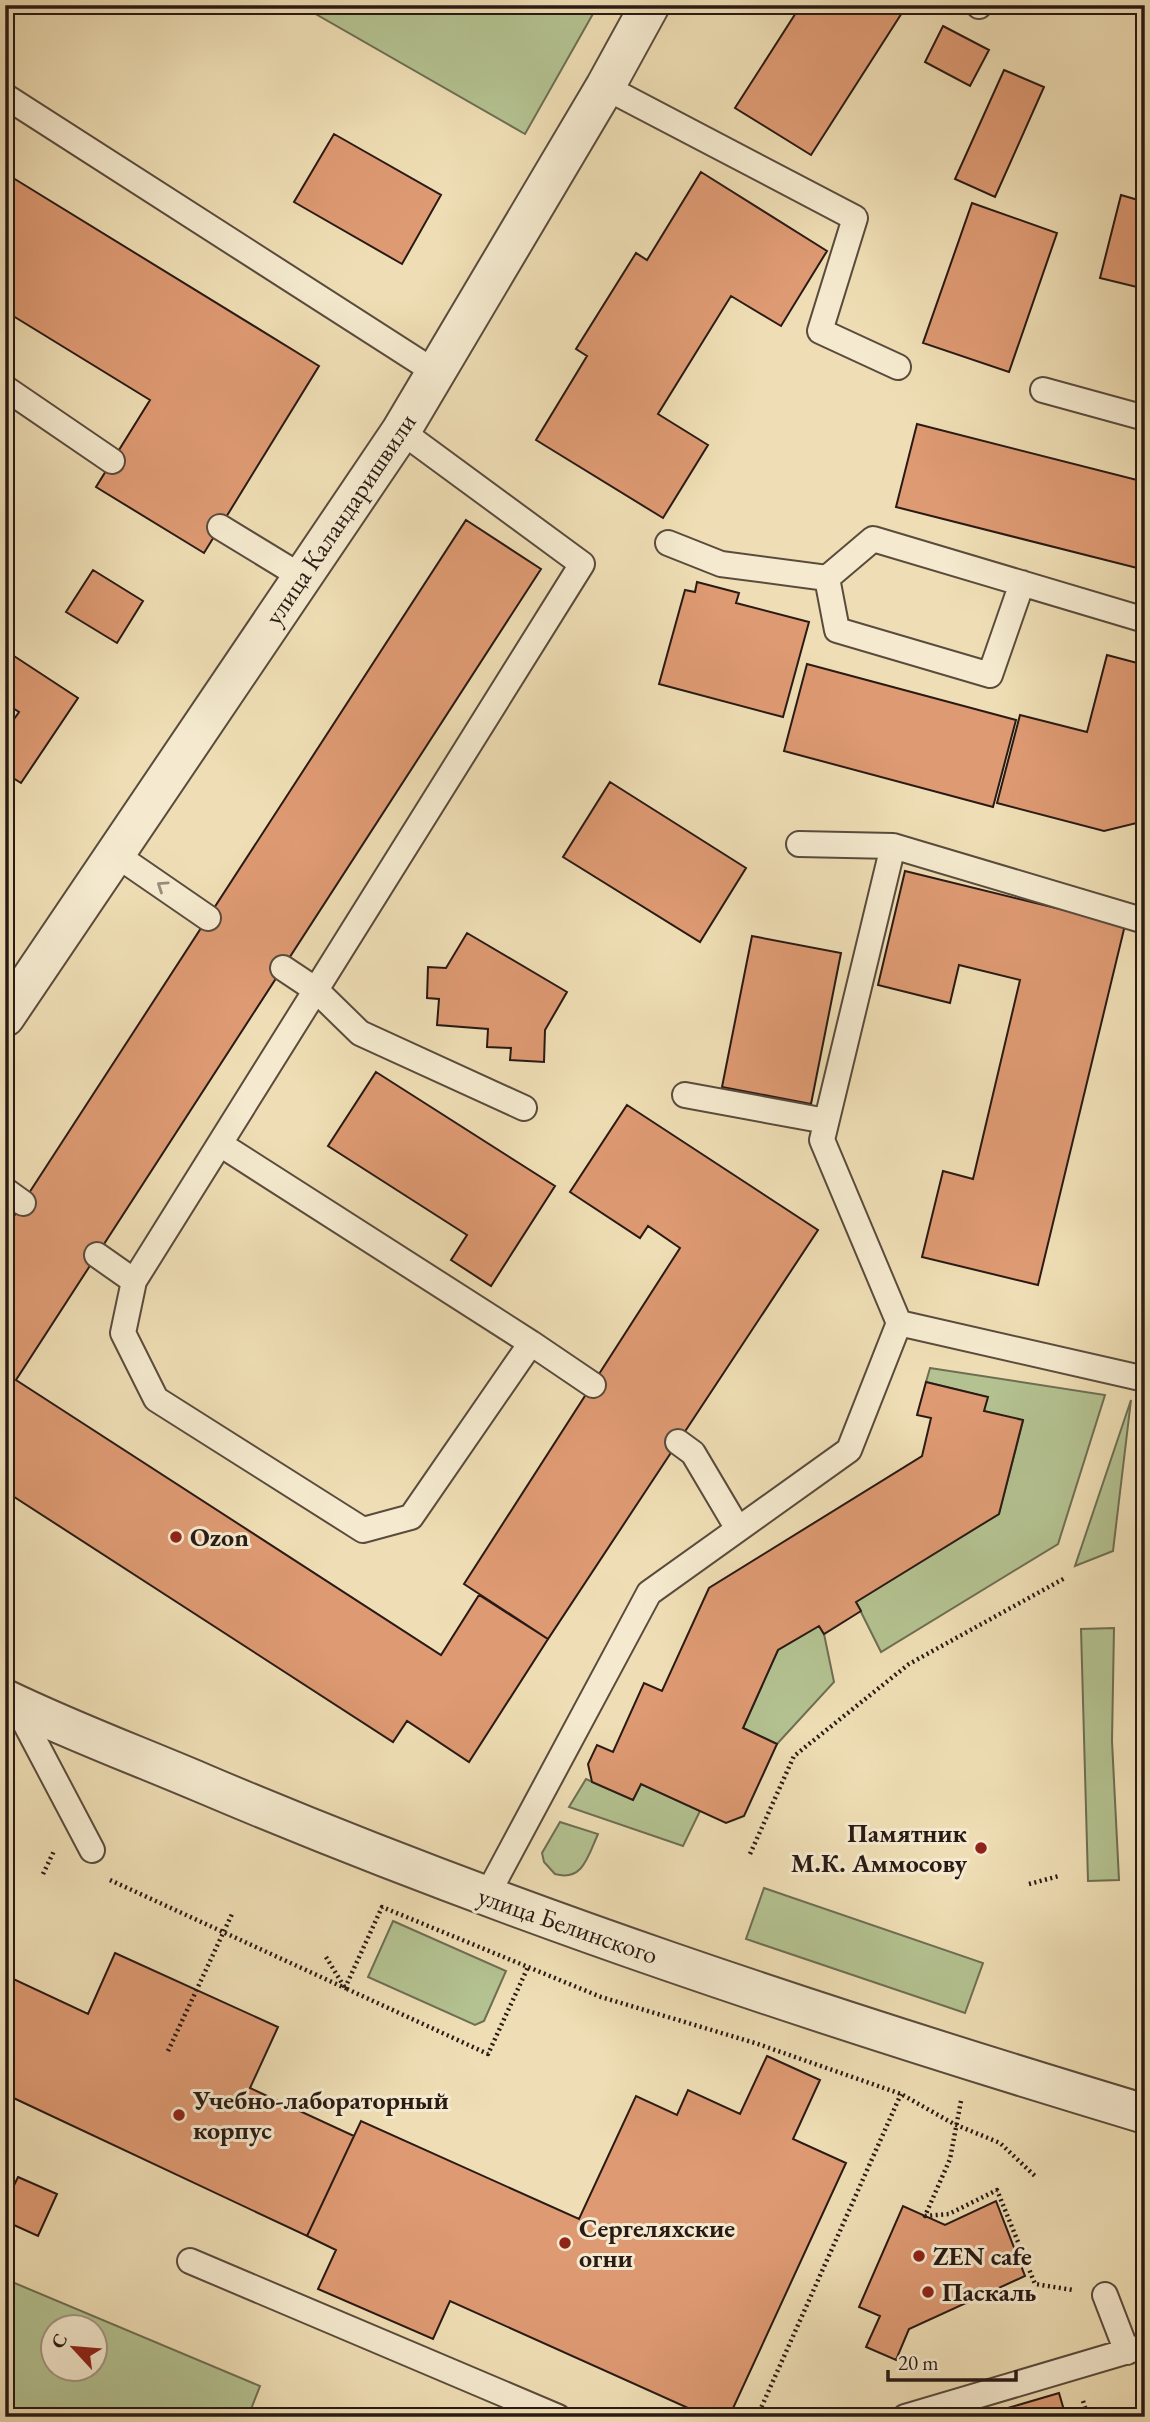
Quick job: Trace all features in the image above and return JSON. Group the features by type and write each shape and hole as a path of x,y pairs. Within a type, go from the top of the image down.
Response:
{"street":[{"name":"улица Каландаришвили","path":"5,1017 401,431 606,87 650,5"},
{"name":"улица Белинского","path":"10,1702 362,1851 486,1897 973,2063 1145,2115"}],"lane":[{"path":"606,87 855,218 820,331 898,367"},
{"path":"5,96 435,372"},
{"path":"5,388 112,461"},
{"path":"1043,390 1145,418"},
{"path":"401,431 582,564 134,1281 123,1333 156,1399 363,1530 411,1517 531,1343"},
{"path":"220,527 302,577"},
{"path":"668,543 721,564 827,578 873,539 1145,620"},
{"path":"827,578 837,630 990,676 1022,583"},
{"path":"799,844 893,846 1145,921"},
{"path":"486,1897 649,1593 849,1450 899,1323 822,1140 893,846"},
{"path":"115,854 208,918"},
{"path":"283,968 316,990 360,1033 524,1108"},
{"path":"685,1095 826,1121"},
{"path":"220,1144 593,1385"},
{"path":"97,1255 134,1281"},
{"path":"899,1323 1145,1379"},
{"path":"678,1442 693,1453 738,1529"},
{"path":"10,1702 92,1850"},
{"path":"190,2260 558,2417"},
{"path":"905,2417 1136,2349 1105,2295"}],"path":[{"path":"750,1854 793,1756 908,1664 1065,1578"},
{"path":"52,1854 65,1859"},
{"path":"101,1876 488,2054 528,1967"},
{"path":"1029,1884 1059,1876"},
{"path":"345,1988 382,1907 601,1997 755,2043 901,2094 954,2124 1000,2143 1036,2177"},
{"path":"169,2051 232,1914"},
{"path":"326,1957 345,1988"},
{"path":"757,2417 901,2094"},
{"path":"962,2096 954,2124 950,2160 925,2216 948,2214 997,2190 1035,2284 1105,2295"}],"green space":[{"path":"300,5 598,5 525,134"},
{"path":"930,1368 1105,1395 1058,1544 881,1652 856,1602 999,1513 1023,1421 984,1411 987,1397 926,1382"},
{"path":"1131,1400 1113,1551 1075,1566"},
{"path":"819,1626 824,1634 834,1682 777,1744 743,1728 778,1650"},
{"path":"1114,1628 1112,1741 1119,1880 1088,1881 1081,1629"},
{"path":"586,1779 633,1800 641,1784 700,1811 683,1846 569,1807"},
{"path":"560,1822 598,1834 583,1865 572,1874 555,1874 544,1862 542,1853"},
{"path":"764,1888 983,1963 965,2013 746,1939"},
{"path":"393,1921 506,1971 484,2021 475,2025 368,1977"},
{"path":"5,2279 88,2314 38,2314 38,2384 108,2384 108,2322 260,2386 248,2417 13,2417 5,2414"}],"building":[{"path":"801,5 907,5 811,155 735,108"},
{"path":"943,26 989,50 970,86 925,62"},
{"path":"1004,70 1044,87 995,197 955,179"},
{"path":"334,134 441,195 402,264 294,202"},
{"path":"701,172 827,251 781,326 731,296 658,414 708,445 663,518 536,440 587,356 576,349 636,253 647,260"},
{"path":"5,173 319,366 204,553 96,487 150,400 5,311"},
{"path":"1121,195 1145,202 1145,289 1100,278"},
{"path":"972,203 1057,233 1009,372 923,343"},
{"path":"917,424 1145,482 1145,570 896,507"},
{"path":"466,520 541,569 16,1380 441,1655 479,1595 548,1639 469,1762 407,1721 393,1742 5,1491 5,1230"},
{"path":"93,570 143,601 117,643 66,612"},
{"path":"697,582 739,593 736,603 809,622 783,717 659,684 685,590 695,592"},
{"path":"1107,655 1145,665 1145,821 1104,831 997,803 1020,715 1087,732"},
{"path":"14,656 78,698 21,783 5,773 5,732 19,712 5,703 5,669"},
{"path":"807,664 1016,720 993,807 784,751"},
{"path":"610,782 746,868 700,942 563,857"},
{"path":"905,871 1125,925 1038,1285 922,1257 943,1171 973,1179 1020,980 959,965 950,1003 878,985"},
{"path":"467,933 567,992 545,1030 544,1062 510,1060 511,1048 487,1047 488,1029 437,1025 439,999 427,998 428,967 446,968"},
{"path":"752,936 841,953 811,1104 722,1087"},
{"path":"376,1072 555,1186 491,1286 451,1260 467,1235 328,1146"},
{"path":"627,1105 818,1230 548,1639 464,1584 680,1248 648,1226 640,1238 570,1192"},
{"path":"926,1382 988,1397 984,1411 1023,1420 999,1514 856,1602 861,1611 824,1634 819,1626 778,1650 743,1728 777,1744 744,1816 726,1823 641,1784 633,1800 592,1782 588,1764 597,1745 613,1752 644,1683 662,1691 709,1588 922,1456 931,1418 917,1415"},
{"name":"Учебно-лабораторный корпус","path":"115,1953 278,2027 250,2088 354,2136 307,2236 5,2094 5,1975 88,2014"},
{"name":"Сергеляхские огни","path":"767,2056 820,2080 793,2139 846,2163 729,2417 708,2417 450,2301 433,2339 318,2289 336,2250 307,2236 361,2121 579,2219 636,2096 677,2115 688,2090 740,2114"},
{"path":"18,2177 57,2194 38,2236 5,2221 5,2204"},
{"name":"Паскаль","path":"996,2201 1025,2276 909,2329 896,2360 866,2347 880,2316 859,2307 903,2206 945,2225"},
{"path":"1059,2393 1066,2417 977,2417"}],"place":[{"name":"Ozon","path":"176,1537"},
{"name":"Памятник М.К. Аммосову","path":"981,1848"},
{"name":"Учебно-лабораторный корпус","path":"179,2115"},
{"name":"Сергеляхские огни","path":"565,2243"},
{"name":"ZEN cafe","path":"919,2256"},
{"name":"Паскаль","path":"928,2292"}]}
